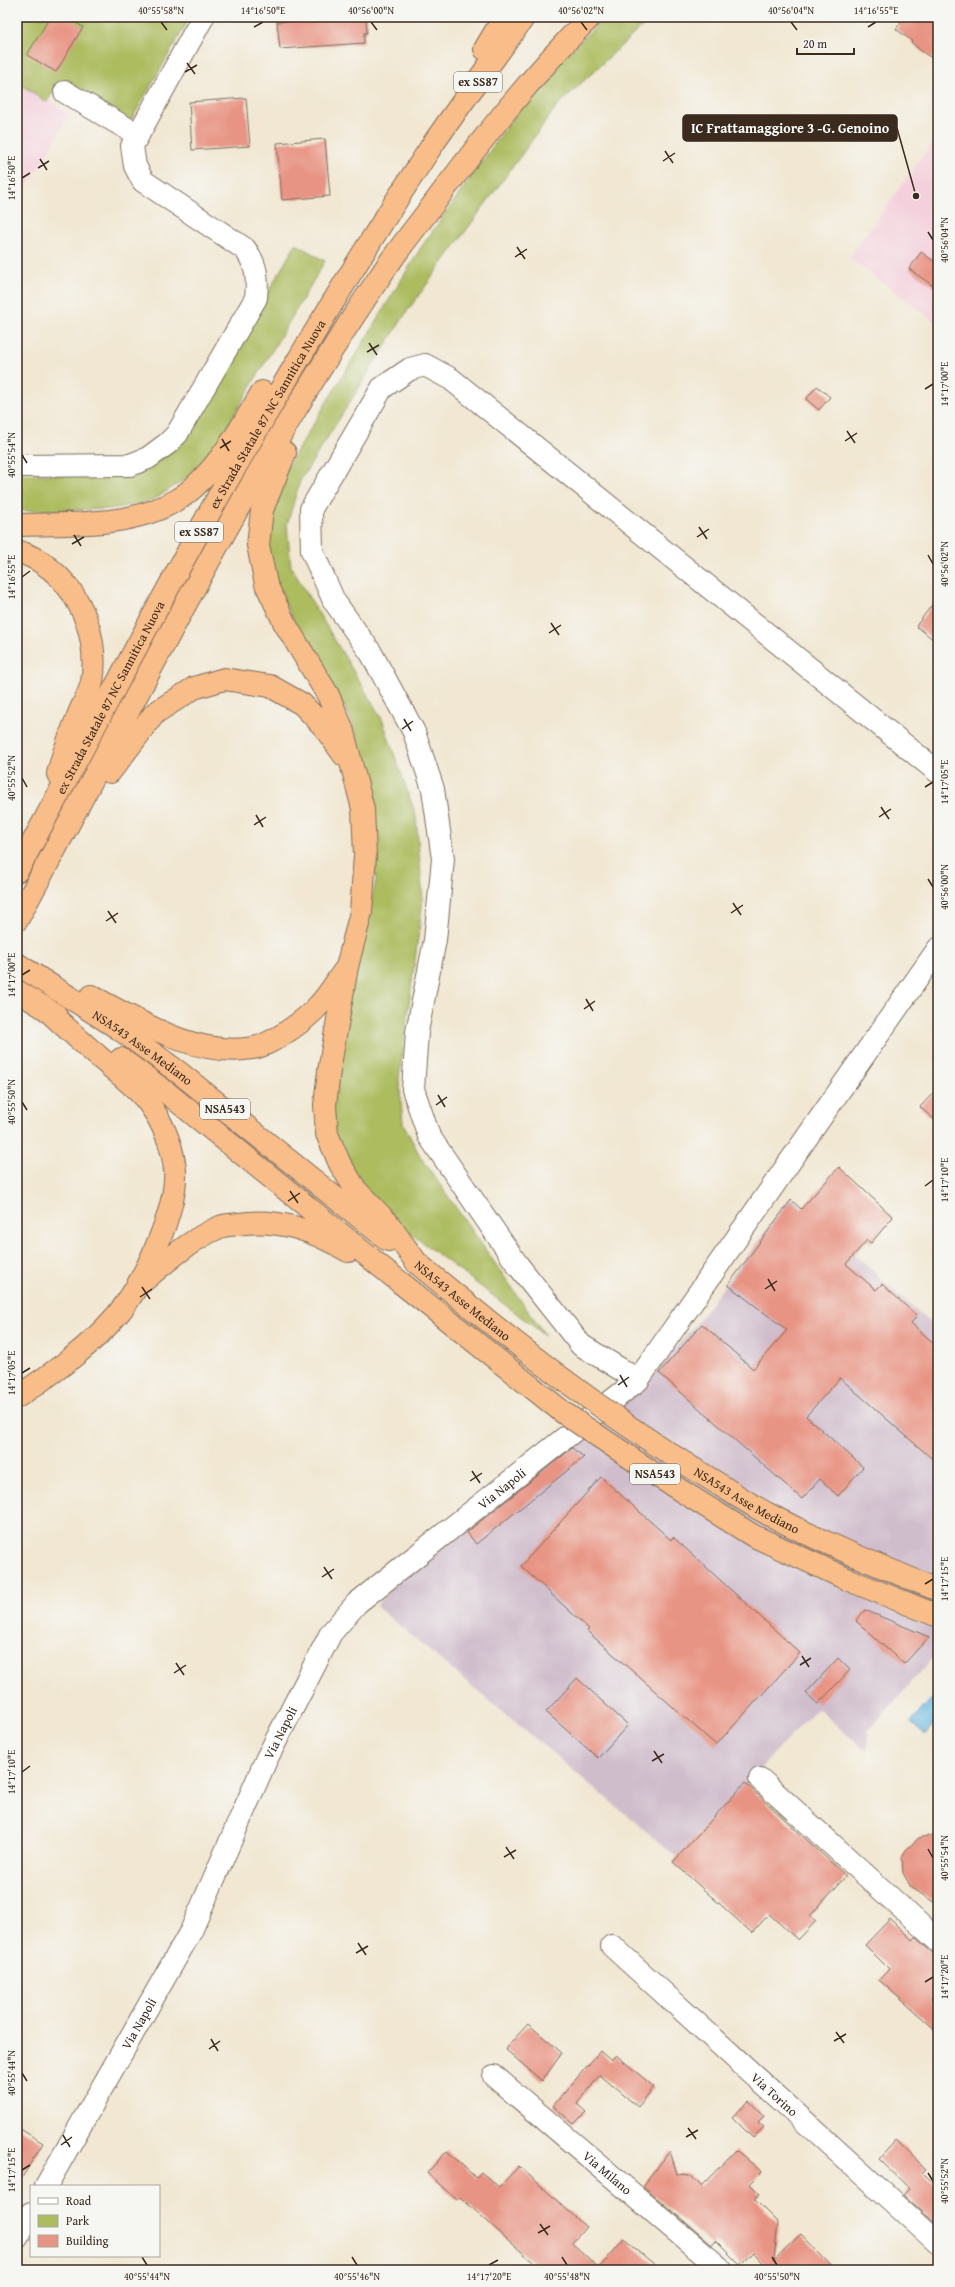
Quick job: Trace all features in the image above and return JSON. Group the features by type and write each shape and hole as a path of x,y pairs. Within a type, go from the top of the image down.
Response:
{"highway":[{"path":"432,146 467,79 504,17"},
{"name":"ex Strada Statale 87 NC Sannitica Nuova","path":"17,871 158,606 233,471 363,254 432,146 524,17"},
{"name":"ex Strada Statale 87 NC Sannitica Nuova","path":"17,920 233,520 314,382 383,271 489,130 550,56 590,17"},
{"path":"17,525 123,519 161,508 192,489 217,460 306,324 363,254"},
{"path":"314,382 294,435 262,510 258,545 266,584 285,624 328,695 342,728 363,809 365,855 361,912 347,967 329,1071 325,1105 327,1134 340,1164 356,1190 388,1222 417,1263"},
{"path":"17,552 33,556 58,575 81,607 93,643 92,683 60,763 46,818"},
{"path":"67,829 155,713 194,688 224,679 270,686 302,704 324,727 353,768"},
{"path":"21,966 84,992 171,1036 210,1048 254,1048 290,1030 319,1006 347,967"},
{"name":"NSA543 Asse Mediano","path":"21,966 118,1028 181,1074 417,1263 504,1336 581,1394 673,1457 767,1514 858,1558 938,1590"},
{"name":"NSA543 Asse Mediano","path":"17,991 104,1047 166,1092 564,1413 746,1531 848,1580 938,1616"},
{"path":"44,1007 129,1082 152,1108 168,1139 175,1172 170,1203 159,1238 140,1284"},
{"path":"17,1397 49,1376 84,1348 117,1314 140,1284 187,1246 220,1227 258,1221 292,1226 332,1242 401,1283"}],"street":[{"path":"17,466 130,466 148,458 167,444 177,434 256,298 258,279 254,261 245,249 143,181 135,166 132,146 203,17"},
{"path":"64,92 138,135"},
{"path":"638,1380 581,1345 517,1264 429,1136 413,1089 417,1032 435,940 443,859 433,790 414,732 371,653 334,601 318,566 312,551 311,509 382,388 410,369 425,365 451,379 938,772"},
{"name":"Via Napoli","path":"47,2185 191,1931 266,1760 331,1633 357,1603 638,1380 938,949"},
{"path":"760,1779 938,1941"},
{"name":"Via Torino","path":"612,1946 938,2243"},
{"name":"Via Milano","path":"494,2076 722,2270"},
{"path":"17,2238 30,2215"}],"shaded area":[{"path":"17,82 70,114 17,204"},
{"path":"938,135 938,324 849,258"},
{"path":"791,1197 938,1330 938,1652 868,1731 867,1752 817,1708 677,1857 376,1606 394,1585 643,1388 699,1320"}],"green space":[{"path":"17,17 176,17 187,23 130,122 60,80 47,102 17,82"},
{"path":"605,17 652,17 557,106 408,310 300,481 287,525 291,567 382,719 416,816 423,900 399,1079 403,1123 420,1156 545,1335 390,1218 354,1174 334,1135 330,1081 376,880 373,793 350,717 294,621 268,569 266,528 281,477 422,246 538,83"},
{"path":"296,244 325,261 214,449 184,480 152,501 110,509 17,511 17,473 97,477 137,470 243,334"}],"water":[{"path":"938,1698 938,1719 925,1735 911,1722 931,1699 934,1701"}],"building":[{"path":"50,17 66,17 83,27 56,72 27,55"},
{"path":"291,17 366,17 367,33 364,33 364,43 280,49 277,22 291,21"},
{"path":"904,17 938,17 938,62 921,51 911,42 912,41 896,29"},
{"path":"246,98 250,146 192,150 189,102"},
{"path":"325,139 330,196 282,200 277,143"},
{"path":"921,252 938,264 938,289 909,269"},
{"path":"817,386 830,397 819,410 806,399"},
{"path":"938,597 938,643 916,626"},
{"path":"938,1088 938,1123 920,1107"},
{"path":"839,1167 893,1217 871,1243 867,1240 846,1264 876,1290 882,1284 917,1316 911,1323 938,1347 938,1464 840,1378 806,1416 863,1467 838,1496 820,1479 802,1499 659,1373 702,1324 753,1369 787,1330 728,1285 791,1200 801,1209"},
{"path":"572,1448 584,1457 476,1544 467,1532"},
{"path":"601,1477 671,1540 673,1537 800,1653 716,1745 587,1631 589,1629 521,1566"},
{"path":"865,1610 929,1637 904,1664 856,1621"},
{"path":"838,1658 850,1670 818,1704 806,1693"},
{"path":"577,1678 628,1725 598,1758 546,1712"},
{"path":"745,1783 846,1876 810,1916 816,1921 798,1940 769,1914 752,1933 673,1862"},
{"path":"938,1836 938,1905 911,1887 903,1873 902,1857 906,1850 919,1838"},
{"path":"890,1919 912,1940 915,1937 938,1958 938,1991 931,1999 938,2005 938,2032 879,1980 889,1969 865,1945"},
{"path":"528,2024 562,2053 542,2081 505,2049"},
{"path":"600,2051 611,2061 616,2055 654,2087 638,2107 600,2075 577,2104 586,2112 574,2124 553,2106"},
{"path":"749,2101 764,2116 758,2122 764,2127 753,2138 732,2117"},
{"path":"17,2127 43,2143 17,2186"},
{"path":"896,2140 926,2169 922,2173 938,2188 938,2226 903,2194 909,2188 879,2159"},
{"path":"736,2150 762,2172 750,2184 760,2194 754,2199 778,2223 774,2259 801,2234 835,2270 763,2270 767,2267 753,2252 740,2265 716,2241 712,2245 643,2186 670,2151 677,2174 690,2175 701,2186"},
{"path":"447,2151 476,2178 481,2172 499,2187 519,2166 586,2227 572,2243 599,2268 624,2239 661,2270 542,2270 460,2197 457,2200 427,2173"}],"place":[{"name":"IC Frattamaggiore 3 -G. Genoino","path":"916,196"}]}
